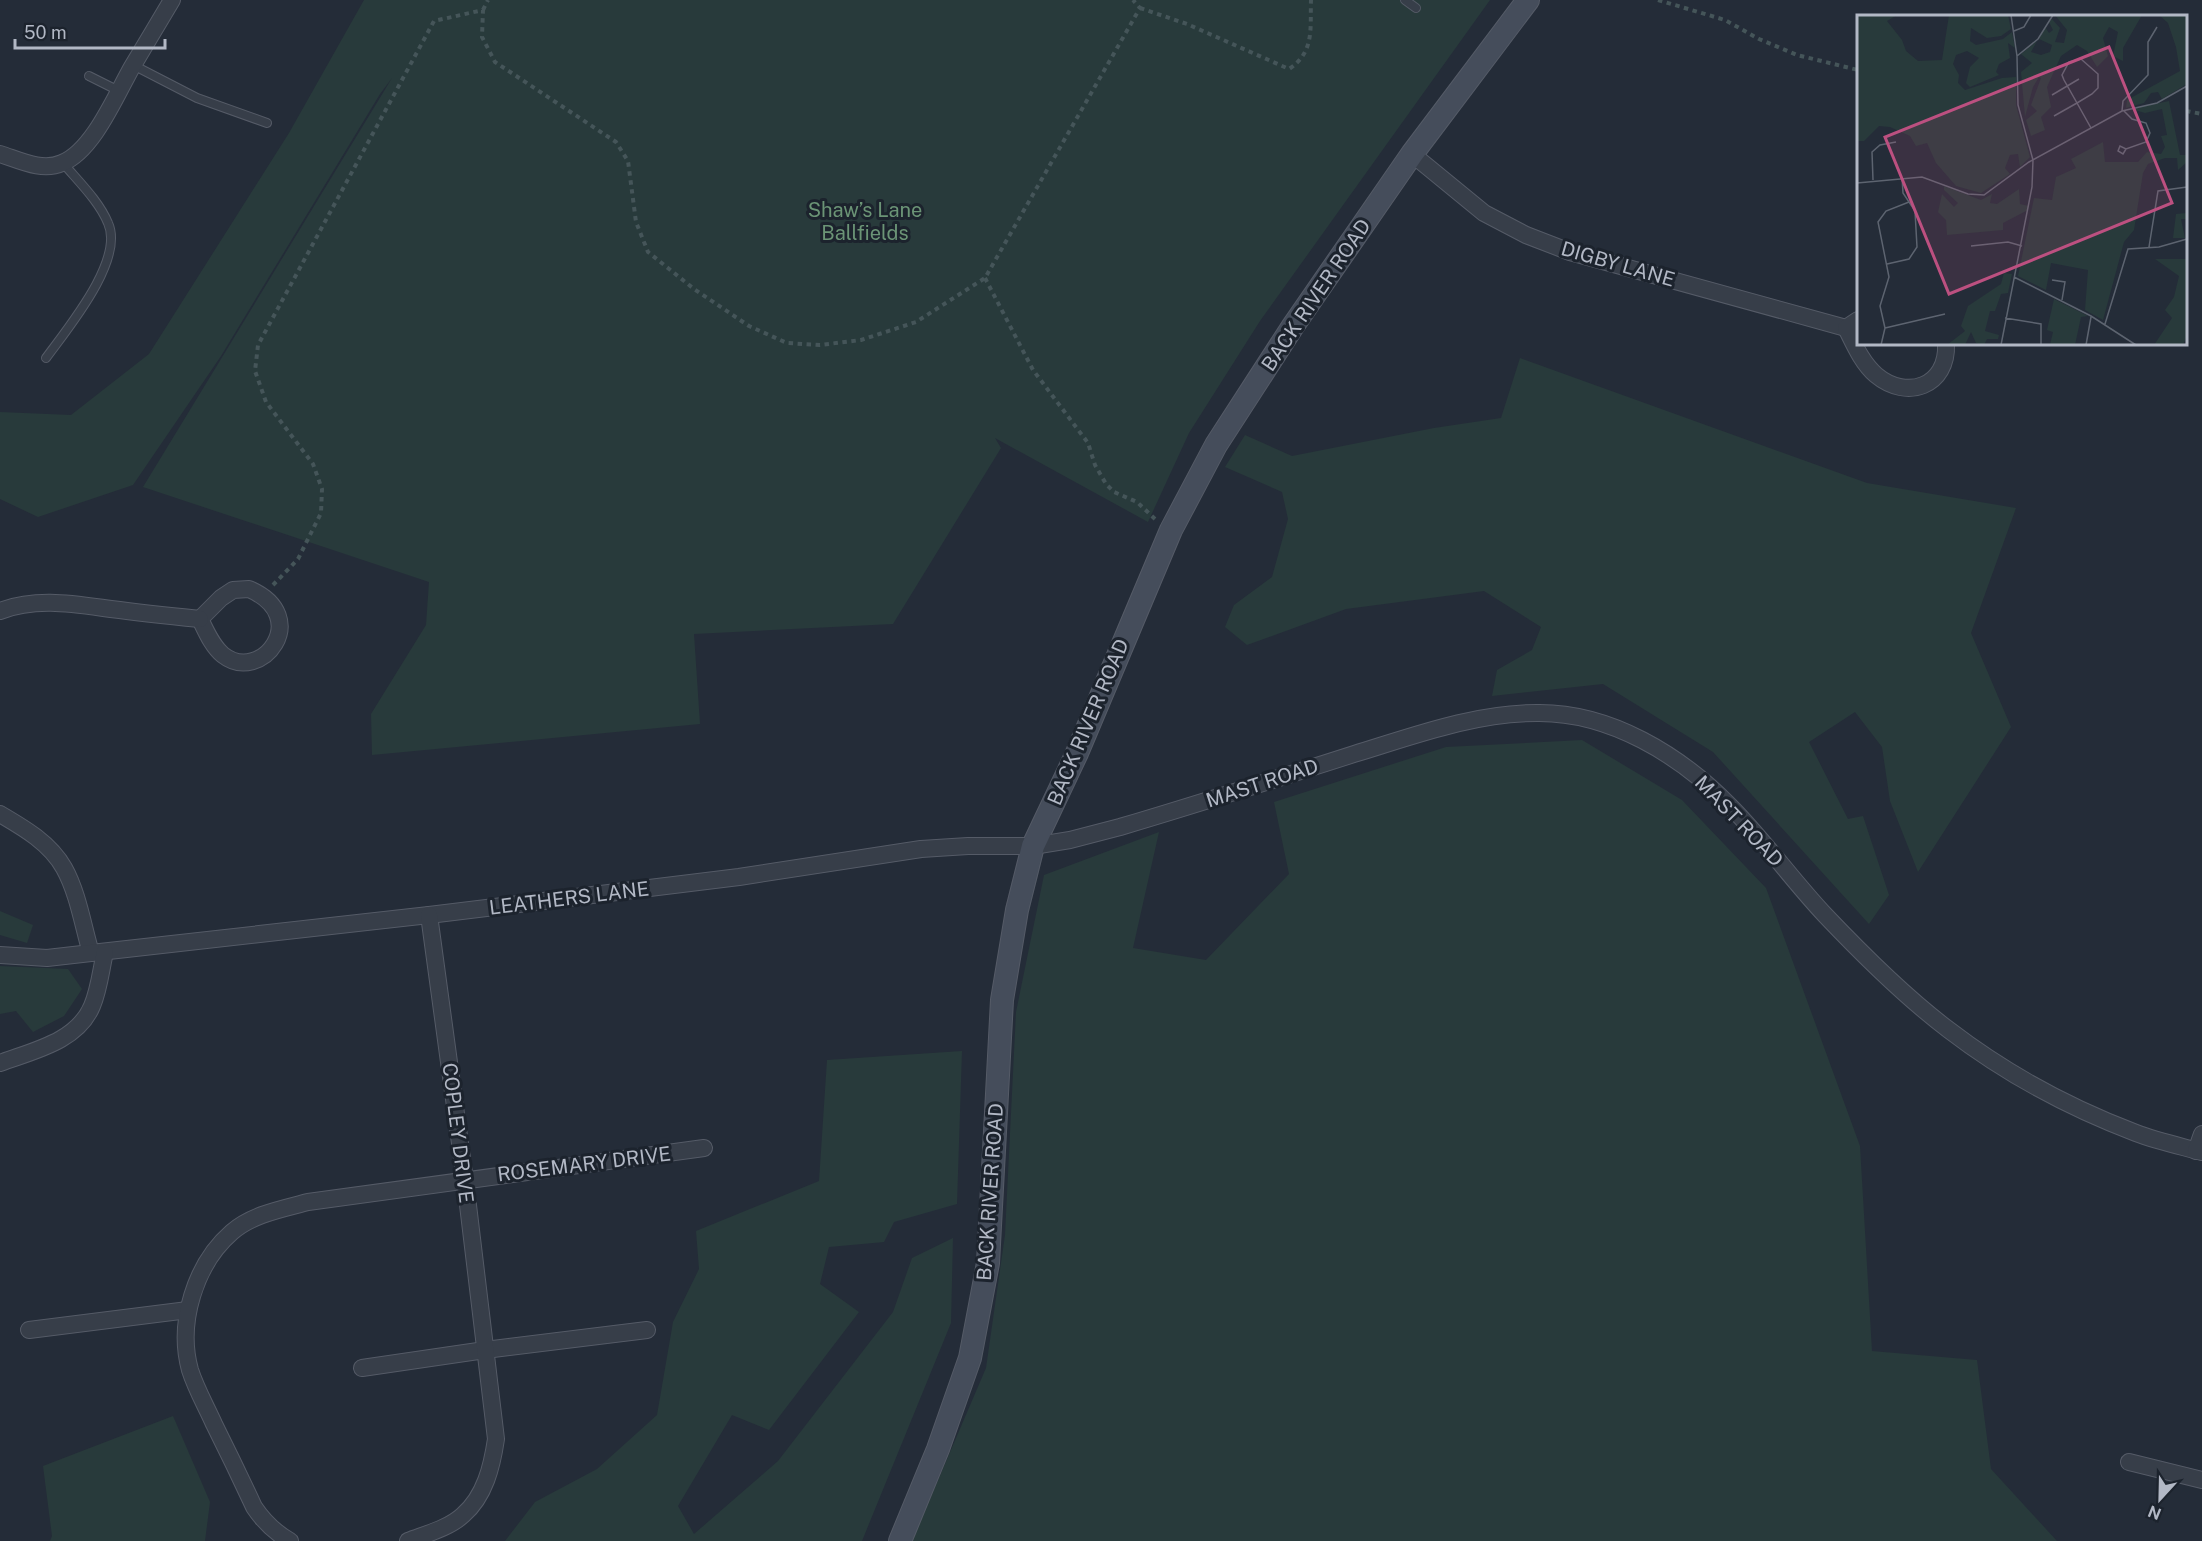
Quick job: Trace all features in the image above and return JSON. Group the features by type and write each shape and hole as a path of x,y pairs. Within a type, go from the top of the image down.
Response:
{"street":[{"path":"0,154 29,164 47,166 63,163 87,143 172,0"},
{"name":"BACK RIVER ROAD","path":"900,1541 939,1449 970,1358 988,1263 1002,1000 1017,910 1033,846 1077,753 1167,540 1193,487 1248,395 1412,154 1528,0"},
{"name":"DIGBY LANE","path":"1412,154 1484,213 1526,235 1570,252 1852,324 1857,339"},
{"name":"DIGBY LANE","path":"1859,345 1864,361 1875,374 1892,386 1912,389 1928,384 1940,372 1947,354 1946,345"},
{"path":"249,589 263,596 276,609 281,625 277,640 269,652 258,660 242,663 224,656 213,644 200,620 221,598 233,590 249,589"},
{"path":"0,611 13,606 69,603 200,620"},
{"name":"MAST ROAD","path":"1033,846 1070,840 1120,827 1443,726 1515,714 1563,714 1587,719 1632,735 1674,759 1701,780 1730,805 1825,914 1894,982 1948,1030 2017,1075 2070,1104 2137,1134 2199,1152"},
{"path":"0,814 34,835 52,851 64,869 98,953 92,1007 83,1021 70,1034 51,1044 0,1063"},
{"name":"LEATHERS LANE","path":"0,955 47,957 98,953 429,915 739,877 921,849 1033,846"},
{"name":"COPLEY DRIVE","path":"408,1541 445,1526 463,1515 478,1497 486,1481 493,1460 496,1439 465,1180 429,915"},
{"path":"2199,1152 2202,1134"},
{"name":"ROSEMARY DRIVE","path":"290,1541 265,1523 254,1507 196,1386 186,1350 188,1310 201,1273 232,1233 250,1221 276,1210 308,1202 704,1148"},
{"path":"29,1330 188,1310"},
{"path":"362,1368 647,1330"},
{"path":"2128,1462 2202,1480"}],"lane":[{"path":"1405,0 1416,8"},
{"path":"133,65 197,98 267,123"},
{"path":"89,76 119,91"},
{"path":"46,358 81,311 106,262 112,242 109,224 98,206 63,163"}],"path":[{"path":"488,0 483,10 482,37 495,62 616,142 628,161 636,222 648,252 694,289 749,326 787,343 820,345 861,340 916,322 985,278 1140,8"},
{"path":"1133,0 1140,8 1187,24 1289,69 1299,62 1307,50 1310,37 1311,0"},
{"path":"1658,0 1725,20 1759,39 1797,55 1857,70"},
{"path":"263,596 298,559 321,513 322,489 313,464 266,402 255,371 258,345 434,21 483,10"},
{"path":"2187,111 2202,114"},
{"path":"985,278 1033,370 1088,443 1095,465 1106,484 1114,492 1137,502 1157,521"}],"green space":[{"name":"Shaw’s Lane Ballfields","path":"364,0 1490,0 1260,321 1189,433 1148,522 995,438 1001,448 893,624 694,634 700,724 372,755 371,714 426,625 429,582 143,487 392,78 380,94 221,356 133,485 38,517 0,499 0,412 71,415 149,354 289,133"},
{"path":"1520,358 1867,483 2016,508 1971,633 2011,727 1918,872 1890,801 1882,747 1855,712 1809,742 1848,819 1863,816 1889,895 1869,924 1713,752 1603,684 1492,696 1497,670 1532,650 1541,627 1484,591 1346,609 1247,645 1225,627 1234,605 1272,577 1288,519 1282,492 1225,467 1245,435 1292,456 1434,428 1501,418"},
{"path":"1582,740 1682,800 1766,888 1860,1146 1872,1351 1977,1360 1991,1469 2057,1541 912,1541 986,1368 1005,1235 1016,1012 1044,875 1159,832 1133,948 1206,960 1289,874 1274,802 1446,747"},
{"path":"0,911 33,925 27,943 0,935"},
{"path":"0,966 68,969 82,989 64,1016 33,1032 16,1011 0,1014"},
{"path":"962,1051 957,1204 894,1222 884,1242 829,1247 820,1284 859,1312 769,1430 732,1415 678,1506 694,1534 778,1461 893,1312 912,1258 953,1238 951,1323 862,1541 505,1541 535,1502 597,1469 657,1415 673,1322 699,1269 696,1231 819,1181 827,1060"},
{"path":"173,1416 210,1502 205,1541 50,1541 52,1536 43,1466"}]}
